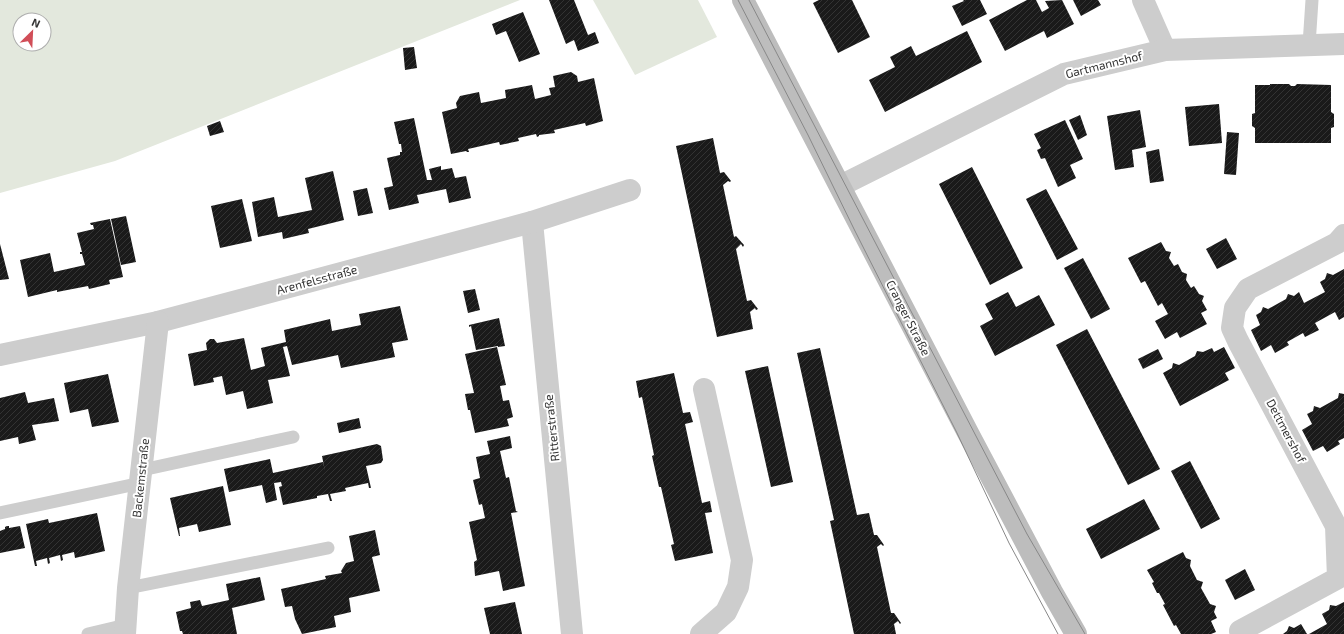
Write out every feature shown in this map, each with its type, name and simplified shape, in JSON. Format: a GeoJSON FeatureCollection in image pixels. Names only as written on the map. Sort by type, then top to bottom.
{"type":"FeatureCollection","features":[{"type":"Feature","properties":{"kind":"main road","name":"Cranger Straße"},"geometry":{"type":"LineString","coordinates":[[743,0],[971,440],[1076,634]]}},
{"type":"Feature","properties":{"kind":"street"},"geometry":{"type":"LineString","coordinates":[[1143,0],[1165,50]]}},
{"type":"Feature","properties":{"kind":"street","name":"Gartmannshof"},"geometry":{"type":"LineString","coordinates":[[840,186],[1064,74],[1165,50],[1344,44]]}},
{"type":"Feature","properties":{"kind":"street","name":"Arenfelsstraße"},"geometry":{"type":"LineString","coordinates":[[0,355],[158,322],[532,222],[630,190]]}},
{"type":"Feature","properties":{"kind":"street","name":"Ritterstraße"},"geometry":{"type":"LineString","coordinates":[[532,222],[572,634]]}},
{"type":"Feature","properties":{"kind":"street","name":"Dettmershof"},"geometry":{"type":"LineString","coordinates":[[1240,631],[1338,578],[1336,526],[1238,341],[1232,328],[1235,308],[1248,289],[1337,243],[1344,235]]}},
{"type":"Feature","properties":{"kind":"street","name":"Backemstraße"},"geometry":{"type":"LineString","coordinates":[[125,630],[128,588],[158,322]]}},
{"type":"Feature","properties":{"kind":"street"},"geometry":{"type":"LineString","coordinates":[[701,634],[726,612],[738,587],[742,560],[704,389]]}},
{"type":"Feature","properties":{"kind":"lane"},"geometry":{"type":"LineString","coordinates":[[1309,45],[1312,0]]}},
{"type":"Feature","properties":{"kind":"lane"},"geometry":{"type":"LineString","coordinates":[[0,513],[293,437]]}},
{"type":"Feature","properties":{"kind":"lane"},"geometry":{"type":"LineString","coordinates":[[128,588],[328,548]]}},
{"type":"Feature","properties":{"kind":"lane"},"geometry":{"type":"LineString","coordinates":[[88,634],[125,630]]}},
{"type":"Feature","properties":{"kind":"shaded area"},"geometry":{"type":"Polygon","coordinates":[[[0,0],[520,0],[115,161],[0,193],[0,0]]]}},
{"type":"Feature","properties":{"kind":"shaded area"},"geometry":{"type":"Polygon","coordinates":[[[593,0],[698,0],[717,37],[635,75],[593,0]]]}},
{"type":"Feature","properties":{"kind":"building"},"geometry":{"type":"Polygon","coordinates":[[[549,0],[574,0],[588,35],[595,32],[599,43],[578,51],[574,40],[566,44],[549,0]]]}},
{"type":"Feature","properties":{"kind":"building"},"geometry":{"type":"Polygon","coordinates":[[[819,0],[852,0],[870,37],[838,53],[813,3],[819,0]]]}},
{"type":"Feature","properties":{"kind":"building"},"geometry":{"type":"Polygon","coordinates":[[[963,0],[980,0],[987,14],[962,26],[952,6],[964,1],[963,0]]]}},
{"type":"Feature","properties":{"kind":"building"},"geometry":{"type":"Polygon","coordinates":[[[1027,0],[1036,0],[1042,12],[1049,8],[1045,1],[1062,0],[1074,24],[1047,38],[1044,31],[1005,51],[989,20],[1027,0]]]}},
{"type":"Feature","properties":{"kind":"building"},"geometry":{"type":"Polygon","coordinates":[[[1073,0],[1098,0],[1101,5],[1081,16],[1073,0]]]}},
{"type":"Feature","properties":{"kind":"building"},"geometry":{"type":"Polygon","coordinates":[[[523,12],[540,54],[519,62],[506,31],[496,35],[492,24],[523,12]]]}},
{"type":"Feature","properties":{"kind":"building"},"geometry":{"type":"Polygon","coordinates":[[[967,31],[982,62],[885,112],[869,80],[895,67],[890,57],[911,46],[916,56],[967,31]]]}},
{"type":"Feature","properties":{"kind":"building"},"geometry":{"type":"Polygon","coordinates":[[[414,47],[417,68],[405,70],[403,48],[414,47]]]}},
{"type":"Feature","properties":{"kind":"building"},"geometry":{"type":"Polygon","coordinates":[[[571,72],[577,76],[578,82],[594,78],[603,121],[586,126],[585,123],[554,130],[555,133],[539,135],[537,137],[536,134],[518,138],[519,141],[500,145],[499,142],[468,149],[469,152],[466,151],[451,154],[442,112],[457,108],[456,103],[460,96],[479,92],[481,103],[506,98],[505,90],[532,85],[535,99],[551,95],[549,88],[555,87],[553,76],[571,72]]]}},
{"type":"Feature","properties":{"kind":"building"},"geometry":{"type":"Polygon","coordinates":[[[1289,84],[1291,86],[1295,86],[1297,84],[1331,85],[1331,112],[1334,114],[1334,127],[1331,128],[1331,143],[1255,143],[1255,128],[1252,126],[1252,114],[1255,113],[1255,85],[1289,84]]]}},
{"type":"Feature","properties":{"kind":"building"},"geometry":{"type":"Polygon","coordinates":[[[1219,104],[1222,143],[1189,146],[1185,107],[1219,104]]]}},
{"type":"Feature","properties":{"kind":"building"},"geometry":{"type":"Polygon","coordinates":[[[1140,110],[1146,147],[1132,150],[1134,167],[1115,170],[1107,116],[1140,110]]]}},
{"type":"Feature","properties":{"kind":"building"},"geometry":{"type":"Polygon","coordinates":[[[1080,115],[1087,135],[1078,140],[1069,120],[1080,115]]]}},
{"type":"Feature","properties":{"kind":"building"},"geometry":{"type":"Polygon","coordinates":[[[414,118],[427,180],[432,180],[429,169],[441,166],[441,170],[452,168],[455,178],[466,176],[471,198],[449,203],[446,189],[417,195],[419,203],[389,210],[384,188],[393,186],[387,158],[400,155],[400,152],[402,152],[394,122],[414,118]]]}},
{"type":"Feature","properties":{"kind":"building"},"geometry":{"type":"Polygon","coordinates":[[[1065,120],[1083,159],[1070,165],[1076,178],[1058,187],[1045,158],[1041,159],[1037,150],[1041,148],[1034,134],[1065,120]]]}},
{"type":"Feature","properties":{"kind":"building"},"geometry":{"type":"Polygon","coordinates":[[[220,121],[224,132],[210,136],[207,126],[220,121]]]}},
{"type":"Feature","properties":{"kind":"building"},"geometry":{"type":"Polygon","coordinates":[[[1227,132],[1239,133],[1236,175],[1224,174],[1227,132]]]}},
{"type":"Feature","properties":{"kind":"building"},"geometry":{"type":"Polygon","coordinates":[[[713,138],[720,173],[724,172],[731,181],[728,181],[723,185],[734,237],[736,236],[744,245],[743,247],[741,244],[736,249],[747,301],[751,300],[758,309],[756,310],[755,308],[750,312],[753,329],[717,337],[676,146],[713,138]]]}},
{"type":"Feature","properties":{"kind":"building"},"geometry":{"type":"Polygon","coordinates":[[[1159,149],[1164,181],[1150,183],[1146,152],[1159,149]]]}},
{"type":"Feature","properties":{"kind":"building"},"geometry":{"type":"Polygon","coordinates":[[[972,167],[1023,268],[990,285],[939,184],[972,167]]]}},
{"type":"Feature","properties":{"kind":"building"},"geometry":{"type":"Polygon","coordinates":[[[333,171],[344,220],[308,229],[309,233],[283,239],[282,232],[258,237],[252,202],[274,197],[278,217],[312,210],[305,178],[333,171]]]}},
{"type":"Feature","properties":{"kind":"building"},"geometry":{"type":"Polygon","coordinates":[[[367,188],[373,213],[358,216],[353,191],[367,188]]]}},
{"type":"Feature","properties":{"kind":"building"},"geometry":{"type":"Polygon","coordinates":[[[1046,189],[1078,249],[1057,260],[1026,199],[1046,189]]]}},
{"type":"Feature","properties":{"kind":"building"},"geometry":{"type":"Polygon","coordinates":[[[242,199],[252,241],[220,248],[211,206],[242,199]]]}},
{"type":"Feature","properties":{"kind":"building"},"geometry":{"type":"Polygon","coordinates":[[[126,216],[136,262],[121,265],[111,219],[126,216]]]}},
{"type":"Feature","properties":{"kind":"building"},"geometry":{"type":"Polygon","coordinates":[[[110,219],[123,277],[109,280],[110,284],[89,289],[88,286],[57,292],[57,290],[28,297],[20,260],[50,253],[54,272],[85,265],[82,254],[80,254],[80,252],[82,252],[77,233],[94,229],[93,225],[90,223],[110,219]]]}},
{"type":"Feature","properties":{"kind":"building"},"geometry":{"type":"Polygon","coordinates":[[[1226,238],[1237,259],[1217,269],[1206,249],[1226,238]]]}},
{"type":"Feature","properties":{"kind":"building"},"geometry":{"type":"Polygon","coordinates":[[[1161,242],[1166,251],[1171,252],[1169,258],[1174,266],[1178,264],[1182,272],[1187,274],[1186,280],[1191,288],[1194,286],[1199,294],[1204,296],[1202,301],[1207,310],[1201,313],[1207,324],[1180,338],[1177,332],[1165,339],[1155,321],[1168,314],[1162,303],[1158,306],[1145,281],[1141,283],[1128,258],[1161,242]]]}},
{"type":"Feature","properties":{"kind":"building"},"geometry":{"type":"Polygon","coordinates":[[[0,244],[9,279],[0,280],[0,244]]]}},
{"type":"Feature","properties":{"kind":"building"},"geometry":{"type":"Polygon","coordinates":[[[1083,258],[1110,309],[1091,319],[1064,268],[1083,258]]]}},
{"type":"Feature","properties":{"kind":"building"},"geometry":{"type":"Polygon","coordinates":[[[1344,269],[1344,317],[1339,320],[1335,312],[1315,323],[1319,330],[1305,337],[1303,333],[1287,342],[1289,345],[1275,353],[1271,345],[1261,351],[1251,330],[1260,325],[1256,315],[1261,312],[1263,307],[1268,309],[1286,299],[1288,294],[1294,296],[1299,292],[1304,303],[1325,292],[1320,282],[1325,279],[1327,273],[1333,275],[1344,269]]]}},
{"type":"Feature","properties":{"kind":"building"},"geometry":{"type":"Polygon","coordinates":[[[475,289],[480,310],[468,313],[463,291],[475,289]]]}},
{"type":"Feature","properties":{"kind":"building"},"geometry":{"type":"Polygon","coordinates":[[[1008,292],[1016,307],[1039,295],[1055,325],[995,356],[980,326],[993,319],[985,304],[1008,292]]]}},
{"type":"Feature","properties":{"kind":"building"},"geometry":{"type":"Polygon","coordinates":[[[400,306],[408,340],[392,343],[395,357],[341,368],[338,355],[292,365],[287,346],[283,347],[290,376],[268,380],[273,403],[247,409],[243,391],[226,395],[222,376],[213,378],[214,382],[194,386],[188,354],[207,350],[206,343],[210,339],[214,339],[217,343],[244,338],[251,370],[265,366],[261,348],[286,342],[284,330],[330,319],[332,331],[361,325],[359,314],[400,306]]]}},
{"type":"Feature","properties":{"kind":"building"},"geometry":{"type":"Polygon","coordinates":[[[499,318],[505,346],[476,350],[471,326],[469,327],[469,325],[499,318]]]}},
{"type":"Feature","properties":{"kind":"building"},"geometry":{"type":"Polygon","coordinates":[[[1087,329],[1160,469],[1128,485],[1056,345],[1087,329]]]}},
{"type":"Feature","properties":{"kind":"building"},"geometry":{"type":"Polygon","coordinates":[[[497,347],[506,385],[500,386],[503,401],[509,400],[513,417],[507,419],[509,426],[475,433],[465,394],[474,393],[465,354],[497,347]]]}},
{"type":"Feature","properties":{"kind":"building"},"geometry":{"type":"Polygon","coordinates":[[[1224,347],[1235,368],[1225,373],[1229,380],[1180,406],[1163,373],[1172,368],[1173,363],[1179,365],[1195,356],[1197,351],[1203,352],[1212,348],[1214,352],[1224,347]]]}},
{"type":"Feature","properties":{"kind":"building"},"geometry":{"type":"Polygon","coordinates":[[[820,348],[857,515],[869,513],[874,535],[877,535],[884,545],[883,546],[881,544],[877,547],[891,613],[894,613],[901,623],[900,624],[898,621],[894,624],[896,634],[854,634],[830,521],[834,520],[797,353],[820,348]]]}},
{"type":"Feature","properties":{"kind":"building"},"geometry":{"type":"Polygon","coordinates":[[[1158,349],[1163,359],[1143,369],[1138,359],[1158,349]]]}},
{"type":"Feature","properties":{"kind":"building"},"geometry":{"type":"Polygon","coordinates":[[[768,366],[793,482],[771,487],[745,371],[768,366]]]}},
{"type":"Feature","properties":{"kind":"building"},"geometry":{"type":"Polygon","coordinates":[[[674,373],[683,413],[690,412],[693,422],[685,424],[702,503],[710,501],[712,512],[705,513],[713,553],[675,561],[671,545],[674,544],[661,487],[659,487],[652,456],[654,455],[642,397],[639,398],[636,381],[674,373]]]}},
{"type":"Feature","properties":{"kind":"building"},"geometry":{"type":"Polygon","coordinates":[[[108,374],[119,422],[92,427],[88,409],[70,413],[64,383],[108,374]]]}},
{"type":"Feature","properties":{"kind":"building"},"geometry":{"type":"Polygon","coordinates":[[[25,392],[28,403],[54,398],[59,421],[32,425],[36,440],[19,444],[18,437],[0,441],[0,398],[25,392]]]}},
{"type":"Feature","properties":{"kind":"building"},"geometry":{"type":"Polygon","coordinates":[[[1339,393],[1344,394],[1344,438],[1338,441],[1340,444],[1327,452],[1323,446],[1313,451],[1302,430],[1312,424],[1307,414],[1313,411],[1314,406],[1320,408],[1338,398],[1339,393]]]}},
{"type":"Feature","properties":{"kind":"building"},"geometry":{"type":"Polygon","coordinates":[[[359,418],[361,428],[339,433],[337,423],[359,418]]]}},
{"type":"Feature","properties":{"kind":"building"},"geometry":{"type":"Polygon","coordinates":[[[510,436],[512,448],[500,451],[506,478],[509,477],[516,511],[518,512],[511,513],[525,586],[503,591],[499,571],[475,576],[474,562],[477,560],[469,522],[485,518],[482,504],[479,505],[473,480],[480,478],[476,457],[490,454],[487,441],[510,436]]]}},
{"type":"Feature","properties":{"kind":"building"},"geometry":{"type":"Polygon","coordinates":[[[377,444],[381,446],[383,460],[381,463],[366,466],[371,488],[369,488],[368,483],[345,488],[346,491],[330,494],[332,501],[330,501],[328,494],[317,496],[317,498],[283,505],[279,487],[282,486],[281,482],[274,483],[277,500],[266,503],[262,485],[229,492],[224,469],[270,459],[273,473],[323,462],[325,471],[322,456],[377,444]]]}},
{"type":"Feature","properties":{"kind":"building"},"geometry":{"type":"Polygon","coordinates":[[[1190,461],[1220,519],[1201,529],[1171,471],[1190,461]]]}},
{"type":"Feature","properties":{"kind":"building"},"geometry":{"type":"Polygon","coordinates":[[[223,486],[231,525],[199,532],[197,524],[179,528],[179,536],[170,498],[223,486]]]}},
{"type":"Feature","properties":{"kind":"building"},"geometry":{"type":"Polygon","coordinates":[[[1144,499],[1160,529],[1101,559],[1086,529],[1144,499]]]}},
{"type":"Feature","properties":{"kind":"building"},"geometry":{"type":"Polygon","coordinates":[[[97,513],[105,551],[75,558],[74,552],[62,555],[63,560],[61,561],[60,555],[49,558],[50,563],[48,564],[47,558],[36,561],[37,566],[35,566],[26,524],[48,519],[49,523],[97,513]]]}},
{"type":"Feature","properties":{"kind":"building"},"geometry":{"type":"Polygon","coordinates":[[[9,526],[9,528],[20,526],[25,548],[0,553],[0,531],[5,529],[9,526]]]}},
{"type":"Feature","properties":{"kind":"building"},"geometry":{"type":"Polygon","coordinates":[[[375,530],[380,555],[372,557],[380,591],[349,598],[351,612],[334,616],[336,627],[302,634],[295,619],[292,606],[285,607],[281,589],[326,579],[325,576],[342,573],[341,571],[346,563],[354,561],[349,536],[375,530]]]}},
{"type":"Feature","properties":{"kind":"building"},"geometry":{"type":"Polygon","coordinates":[[[1183,552],[1186,558],[1191,560],[1190,566],[1197,580],[1203,582],[1201,588],[1210,604],[1216,606],[1214,612],[1217,618],[1211,621],[1216,632],[1211,634],[1181,634],[1176,625],[1174,626],[1163,605],[1165,604],[1159,593],[1157,593],[1152,583],[1154,582],[1147,570],[1183,552]]]}},
{"type":"Feature","properties":{"kind":"building"},"geometry":{"type":"Polygon","coordinates":[[[1245,569],[1255,590],[1235,600],[1225,580],[1245,569]]]}},
{"type":"Feature","properties":{"kind":"building"},"geometry":{"type":"Polygon","coordinates":[[[260,577],[265,600],[232,608],[237,634],[183,634],[182,631],[180,631],[176,612],[191,608],[190,602],[200,600],[202,606],[229,600],[226,584],[260,577]]]}},
{"type":"Feature","properties":{"kind":"building"},"geometry":{"type":"Polygon","coordinates":[[[515,602],[522,634],[490,634],[484,608],[515,602]]]}},
{"type":"Feature","properties":{"kind":"building"},"geometry":{"type":"Polygon","coordinates":[[[1344,602],[1344,634],[1309,634],[1327,624],[1322,614],[1329,610],[1330,605],[1336,606],[1344,602]]]}},
{"type":"Feature","properties":{"kind":"building"},"geometry":{"type":"Polygon","coordinates":[[[1301,624],[1307,634],[1283,634],[1287,631],[1289,626],[1294,628],[1301,624]]]}},
{"type":"Feature","properties":{"kind":"tram line"},"geometry":{"type":"LineString","coordinates":[[738,0],[808,135],[957,433],[1009,543],[1058,634]]}},
{"type":"Feature","properties":{"kind":"tram line"},"geometry":{"type":"LineString","coordinates":[[749,0],[1027,534],[1085,634]]}}]}
